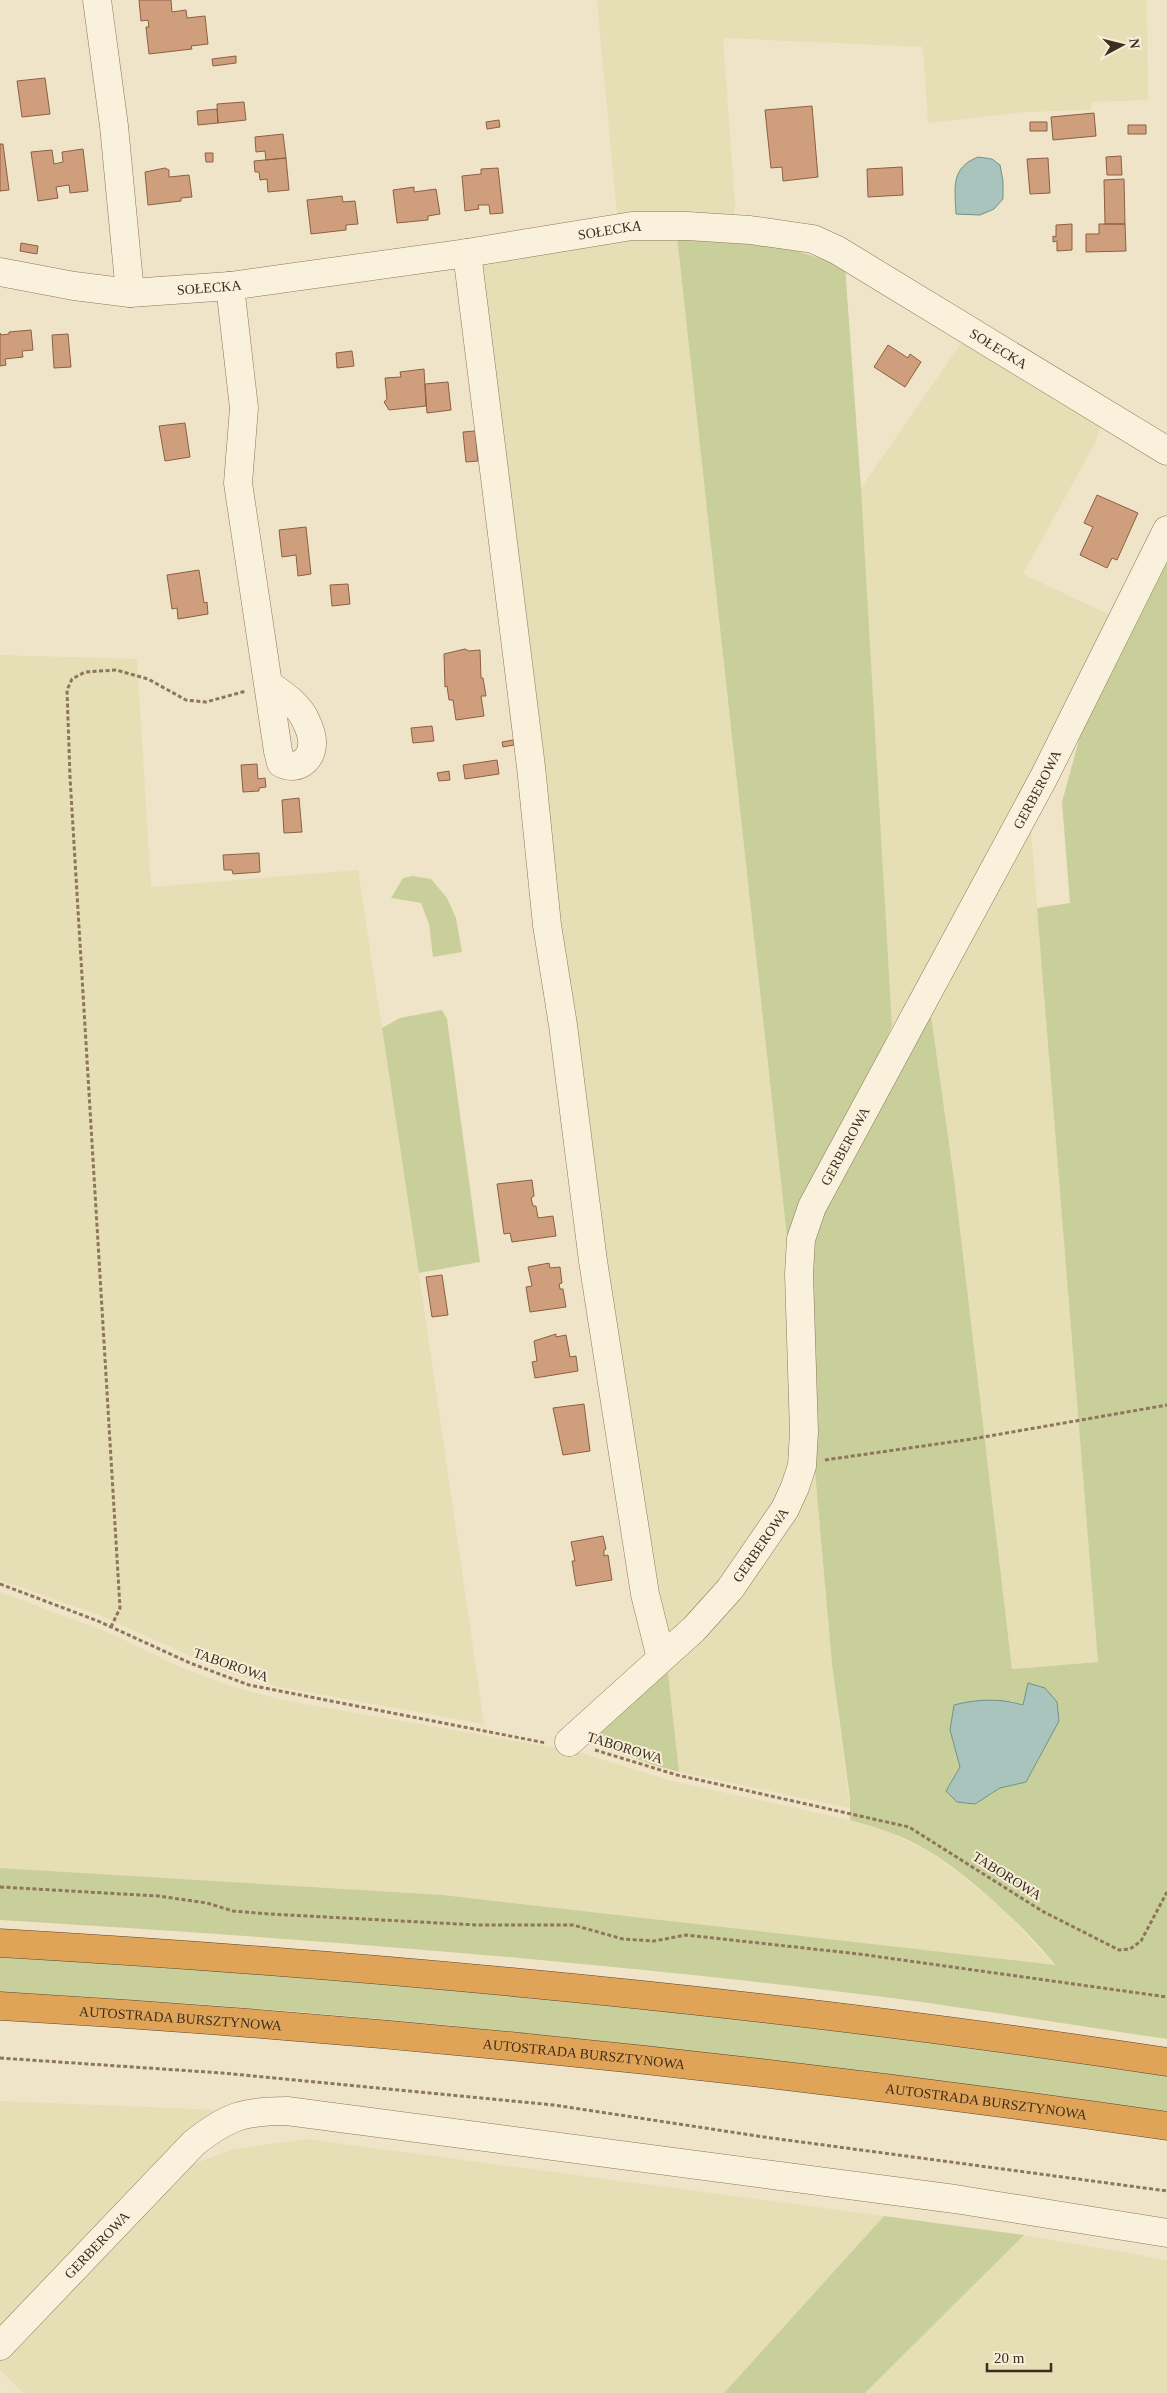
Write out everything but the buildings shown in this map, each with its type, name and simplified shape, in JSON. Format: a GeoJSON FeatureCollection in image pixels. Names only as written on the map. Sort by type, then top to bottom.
{"type":"FeatureCollection","features":[{"type":"Feature","properties":{"kind":"highway"},"geometry":{"type":"LineString","coordinates":[[0,1942],[400,1970],[628,1993],[793,2011],[1167,2062]]}},
{"type":"Feature","properties":{"kind":"highway","name":"AUTOSTRADA BURSZTYNOWA"},"geometry":{"type":"LineString","coordinates":[[0,2006],[152,2015],[532,2047],[987,2100],[1167,2126]]}},
{"type":"Feature","properties":{"kind":"street"},"geometry":{"type":"LineString","coordinates":[[97,0],[114,126],[130,293]]}},
{"type":"Feature","properties":{"kind":"street","name":"SOŁECKA"},"geometry":{"type":"LineString","coordinates":[[0,272],[74,286],[130,293],[230,286],[467,253],[632,226],[687,226],[750,230],[813,239],[837,250],[1167,451]]}},
{"type":"Feature","properties":{"kind":"street"},"geometry":{"type":"LineString","coordinates":[[467,253],[531,767],[547,925],[596,1280],[645,1594],[661,1658]]}},
{"type":"Feature","properties":{"kind":"street"},"geometry":{"type":"LineString","coordinates":[[230,286],[244,408],[238,483],[268,684]]}},
{"type":"Feature","properties":{"kind":"street","name":"GERBEROWA"},"geometry":{"type":"LineString","coordinates":[[569,1742],[694,1629],[730,1589],[785,1509],[795,1488],[802,1461],[804,1432],[799,1274],[801,1239],[812,1207],[1044,776],[1167,530]]}},
{"type":"Feature","properties":{"kind":"street","name":"GERBEROWA"},"geometry":{"type":"LineString","coordinates":[[0,2346],[194,2144],[228,2118],[259,2111],[288,2111],[956,2199],[1167,2232]]}},
{"type":"Feature","properties":{"kind":"path"},"geometry":{"type":"LineString","coordinates":[[111,1627],[120,1608],[67,690],[72,679],[85,672],[116,670],[148,679],[186,700],[206,702],[268,684]]}},
{"type":"Feature","properties":{"kind":"path"},"geometry":{"type":"LineString","coordinates":[[802,1461],[876,1453],[972,1439],[1167,1405]]}},
{"type":"Feature","properties":{"kind":"path","name":"TABOROWA"},"geometry":{"type":"LineString","coordinates":[[0,1584],[111,1627],[198,1667],[249,1685],[403,1717],[558,1745],[569,1742],[677,1775],[909,1827],[1042,1912],[1119,1950],[1130,1949],[1141,1941],[1167,1892]]}},
{"type":"Feature","properties":{"kind":"path"},"geometry":{"type":"LineString","coordinates":[[0,1887],[158,1896],[207,1903],[232,1911],[269,1914],[477,1925],[572,1925],[623,1939],[647,1941],[686,1935],[859,1954],[1167,1996]]}},
{"type":"Feature","properties":{"kind":"path"},"geometry":{"type":"LineString","coordinates":[[0,2058],[222,2073],[554,2105],[764,2137],[1167,2191]]}},
{"type":"Feature","properties":{"kind":"shaded area"},"geometry":{"type":"Polygon","coordinates":[[[597,0],[1147,0],[1148,100],[1092,102],[1091,110],[1025,112],[928,123],[923,47],[723,38],[735,204],[734,215],[617,216],[597,0]]]}},
{"type":"Feature","properties":{"kind":"shaded area"},"geometry":{"type":"Polygon","coordinates":[[[631,236],[677,237],[787,1237],[795,1453],[757,1540],[669,1640],[665,1634],[621,1413],[477,266],[483,258],[631,236]]]}},
{"type":"Feature","properties":{"kind":"shaded area"},"geometry":{"type":"Polygon","coordinates":[[[962,342],[1100,427],[1096,441],[1023,574],[1116,618],[977,883],[892,1026],[861,488],[962,342]]]}},
{"type":"Feature","properties":{"kind":"shaded area"},"geometry":{"type":"Polygon","coordinates":[[[0,655],[137,659],[151,887],[358,870],[419,1273],[484,1724],[279,1687],[226,1672],[104,1617],[0,1580],[0,655]]]}},
{"type":"Feature","properties":{"kind":"shaded area"},"geometry":{"type":"Polygon","coordinates":[[[1030,818],[1098,1662],[1012,1669],[954,1179],[930,1008],[1030,818]]]}},
{"type":"Feature","properties":{"kind":"shaded area"},"geometry":{"type":"Polygon","coordinates":[[[813,1449],[832,1664],[850,1808],[679,1772],[667,1664],[813,1449]]]}},
{"type":"Feature","properties":{"kind":"shaded area"},"geometry":{"type":"Polygon","coordinates":[[[0,1592],[112,1634],[180,1667],[231,1686],[282,1700],[574,1751],[676,1782],[850,1820],[883,1830],[925,1849],[956,1871],[1005,1911],[1055,1966],[443,1895],[0,1868],[0,1592]]]}},
{"type":"Feature","properties":{"kind":"shaded area"},"geometry":{"type":"Polygon","coordinates":[[[0,2101],[219,2110],[0,2336],[0,2101]]]}},
{"type":"Feature","properties":{"kind":"shaded area"},"geometry":{"type":"Polygon","coordinates":[[[306,2139],[884,2216],[724,2393],[23,2393],[0,2370],[0,2356],[177,2170],[234,2149],[306,2139]]]}},
{"type":"Feature","properties":{"kind":"shaded area"},"geometry":{"type":"Polygon","coordinates":[[[1024,2235],[1167,2260],[1167,2393],[865,2393],[1024,2235]]]}},
{"type":"Feature","properties":{"kind":"green space"},"geometry":{"type":"Polygon","coordinates":[[[677,237],[787,248],[845,266],[861,488],[892,1026],[860,1097],[787,1237],[677,237]]]}},
{"type":"Feature","properties":{"kind":"green space"},"geometry":{"type":"Polygon","coordinates":[[[1167,558],[1167,2039],[899,1999],[675,1973],[337,1943],[0,1920],[0,1868],[443,1895],[1055,1965],[1012,1918],[959,1872],[925,1849],[907,1840],[850,1820],[850,1799],[832,1664],[813,1449],[808,1243],[930,1008],[954,1179],[1012,1669],[1098,1662],[1037,908],[1070,903],[1062,802],[1082,729],[1167,558]],[[1029,1683],[1024,1705],[1011,1701],[950,1730],[960,1767],[946,1791],[989,1796],[1000,1788],[1026,1782],[1059,1721],[1029,1683]]]}},
{"type":"Feature","properties":{"kind":"green space"},"geometry":{"type":"Polygon","coordinates":[[[413,876],[431,879],[447,898],[456,918],[462,952],[433,957],[429,924],[421,903],[391,898],[403,878],[413,876]]]}},
{"type":"Feature","properties":{"kind":"green space"},"geometry":{"type":"Polygon","coordinates":[[[442,1010],[447,1019],[480,1262],[419,1273],[382,1028],[400,1018],[442,1010]]]}},
{"type":"Feature","properties":{"kind":"green space"},"geometry":{"type":"Polygon","coordinates":[[[667,1664],[679,1772],[585,1741],[667,1664]]]}},
{"type":"Feature","properties":{"kind":"green space"},"geometry":{"type":"Polygon","coordinates":[[[0,1956],[316,1978],[506,1994],[754,2021],[1002,2052],[1167,2075],[1167,2112],[876,2073],[585,2039],[293,2012],[0,1992],[0,1956]]]}},
{"type":"Feature","properties":{"kind":"green space"},"geometry":{"type":"Polygon","coordinates":[[[884,2216],[1024,2235],[865,2393],[724,2393],[884,2216]]]}},
{"type":"Feature","properties":{"kind":"water"},"geometry":{"type":"Polygon","coordinates":[[[978,157],[992,159],[1000,165],[1003,181],[1003,199],[994,209],[980,215],[956,214],[955,187],[958,173],[969,162],[978,157]]]}},
{"type":"Feature","properties":{"kind":"water"},"geometry":{"type":"Polygon","coordinates":[[[1028,1683],[1045,1688],[1057,1702],[1059,1721],[1026,1782],[1000,1788],[975,1804],[957,1802],[946,1791],[960,1767],[950,1730],[954,1705],[988,1700],[1006,1701],[1023,1705],[1028,1683]]]}}]}
